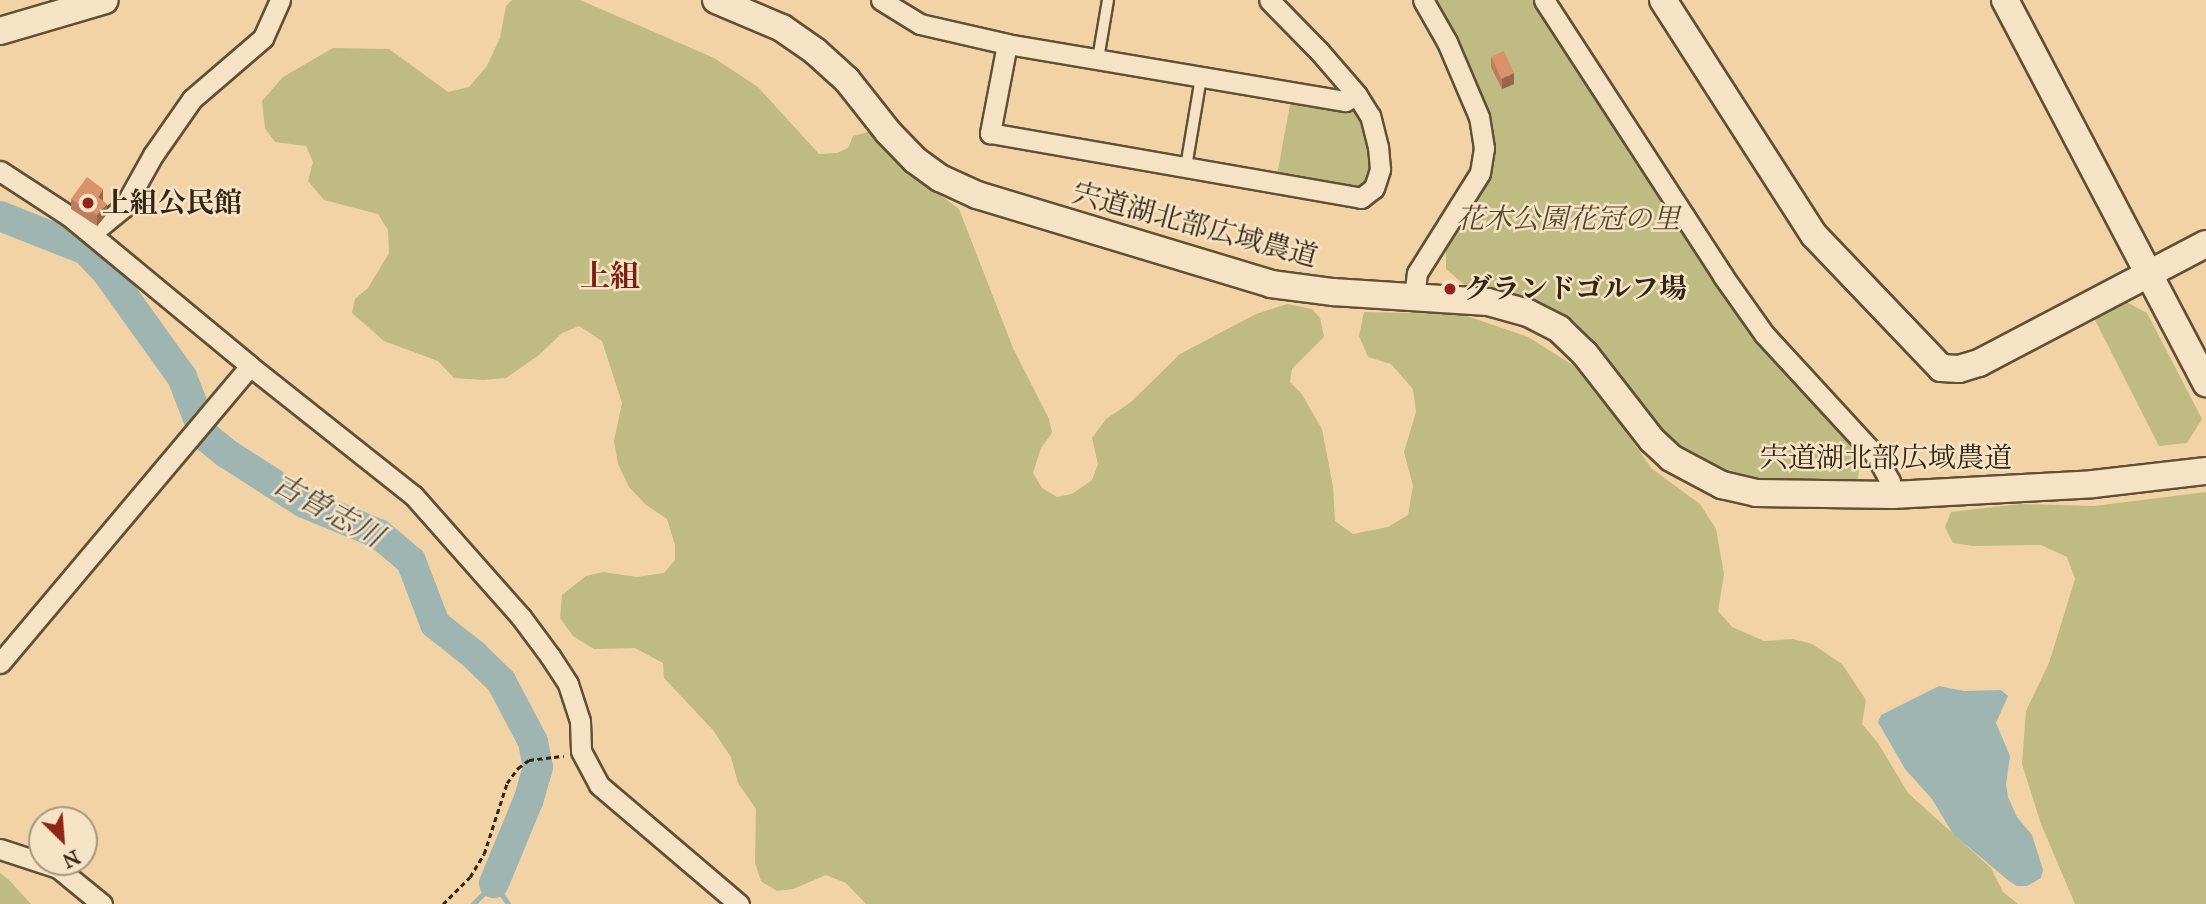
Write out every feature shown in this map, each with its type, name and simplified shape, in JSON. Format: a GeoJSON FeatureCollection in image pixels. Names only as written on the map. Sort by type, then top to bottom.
{"type":"FeatureCollection","features":[{"type":"Feature","properties":{"kind":"street"},"geometry":{"type":"LineString","coordinates":[[0,31],[105,0]]}},
{"type":"Feature","properties":{"kind":"street"},"geometry":{"type":"LineString","coordinates":[[91,234],[124,207],[153,155],[192,99],[263,38],[279,0]]}},
{"type":"Feature","properties":{"kind":"street","name":"宍道湖北部広域農道"},"geometry":{"type":"LineString","coordinates":[[716,0],[755,7],[815,51],[847,80],[888,132],[915,160],[940,178],[977,195],[1271,284],[1333,292],[1488,302],[1528,313],[1559,329],[1585,354],[1652,440],[1692,472],[1722,485],[1756,493],[1893,495],[2093,484],[2206,471]]}},
{"type":"Feature","properties":{"kind":"street"},"geometry":{"type":"LineString","coordinates":[[881,0],[920,24],[1007,44],[1345,101],[1357,95]]}},
{"type":"Feature","properties":{"kind":"street"},"geometry":{"type":"LineString","coordinates":[[1007,44],[990,133],[1361,198],[1374,188],[1380,169],[1378,147],[1370,117],[1357,95],[1269,0]]}},
{"type":"Feature","properties":{"kind":"street"},"geometry":{"type":"LineString","coordinates":[[1414,297],[1417,273],[1480,173],[1485,148],[1479,117],[1447,42],[1423,0]]}},
{"type":"Feature","properties":{"kind":"street"},"geometry":{"type":"LineString","coordinates":[[1544,0],[1723,276],[1764,334],[1877,457],[1890,481],[1893,495]]}},
{"type":"Feature","properties":{"kind":"street"},"geometry":{"type":"LineString","coordinates":[[1663,0],[1814,235],[1941,368],[1959,369],[1979,363],[2206,244]]}},
{"type":"Feature","properties":{"kind":"street"},"geometry":{"type":"LineString","coordinates":[[2005,0],[2206,383]]}},
{"type":"Feature","properties":{"kind":"street"},"geometry":{"type":"LineString","coordinates":[[0,171],[91,234],[250,366],[414,495],[521,617],[568,684],[579,721],[581,751],[599,785],[739,904]]}},
{"type":"Feature","properties":{"kind":"street"},"geometry":{"type":"LineString","coordinates":[[0,663],[250,366]]}},
{"type":"Feature","properties":{"kind":"street"},"geometry":{"type":"LineString","coordinates":[[0,849],[58,868],[102,904]]}},
{"type":"Feature","properties":{"kind":"lane"},"geometry":{"type":"LineString","coordinates":[[1098,59],[1108,0]]}},
{"type":"Feature","properties":{"kind":"lane"},"geometry":{"type":"LineString","coordinates":[[1186,167],[1201,77]]}},
{"type":"Feature","properties":{"kind":"path"},"geometry":{"type":"LineString","coordinates":[[443,904],[470,877],[484,854],[507,783],[518,768],[529,760],[549,757]]}},
{"type":"Feature","properties":{"kind":"green space"},"geometry":{"type":"Polygon","coordinates":[[[512,0],[580,0],[714,58],[758,87],[819,154],[837,153],[848,148],[853,136],[868,132],[885,143],[911,173],[959,209],[1013,348],[1049,419],[1052,433],[1041,448],[1033,473],[1042,488],[1057,497],[1072,494],[1092,480],[1098,464],[1092,438],[1106,419],[1131,402],[1180,354],[1256,314],[1287,304],[1312,309],[1320,318],[1324,337],[1292,369],[1290,382],[1301,393],[1322,429],[1333,487],[1335,521],[1353,534],[1388,527],[1408,515],[1413,486],[1404,452],[1416,412],[1413,389],[1391,364],[1368,357],[1359,336],[1364,312],[1461,314],[1528,337],[1587,374],[1651,468],[1700,504],[1716,529],[1724,574],[1718,611],[1732,627],[1764,641],[1793,639],[1812,644],[1842,664],[1866,700],[1862,724],[1878,743],[1908,793],[1991,868],[2003,892],[2018,904],[866,904],[846,883],[826,875],[793,889],[777,891],[761,881],[755,863],[756,809],[738,783],[731,757],[713,730],[664,678],[663,663],[635,648],[594,649],[573,636],[560,618],[562,595],[586,576],[603,572],[637,577],[664,573],[675,560],[675,545],[667,519],[646,505],[629,487],[618,464],[614,441],[622,403],[602,341],[579,326],[562,333],[539,355],[506,378],[483,380],[454,378],[438,361],[384,341],[352,313],[355,299],[368,288],[389,253],[388,230],[378,214],[324,200],[308,181],[313,162],[306,146],[275,142],[265,128],[262,101],[283,77],[333,48],[389,49],[448,92],[469,87],[487,66],[500,38],[506,6],[512,0]]]}},
{"type":"Feature","properties":{"kind":"green space","name":"花木公園花冠の里"},"geometry":{"type":"Polygon","coordinates":[[[1436,0],[1533,0],[1861,451],[1858,478],[1846,485],[1795,485],[1730,478],[1672,445],[1585,337],[1553,312],[1523,297],[1467,287],[1446,269],[1446,247],[1482,189],[1491,166],[1493,146],[1489,120],[1481,96],[1436,0]]]}},
{"type":"Feature","properties":{"kind":"green space"},"geometry":{"type":"Polygon","coordinates":[[[1291,99],[1359,110],[1372,164],[1364,188],[1360,191],[1277,175],[1291,99]]]}},
{"type":"Feature","properties":{"kind":"green space"},"geometry":{"type":"Polygon","coordinates":[[[2121,299],[2147,313],[2202,419],[2187,443],[2159,446],[2092,314],[2121,299]]]}},
{"type":"Feature","properties":{"kind":"green space"},"geometry":{"type":"Polygon","coordinates":[[[2206,492],[2206,904],[2075,904],[2041,824],[2022,764],[2026,711],[2049,663],[2075,579],[2067,557],[2041,545],[1973,546],[1953,543],[1945,527],[1951,512],[2020,504],[2094,506],[2206,492]]]}},
{"type":"Feature","properties":{"kind":"green space"},"geometry":{"type":"Polygon","coordinates":[[[0,873],[8,879],[31,904],[0,904],[0,873]]]}},
{"type":"Feature","properties":{"kind":"water"},"geometry":{"type":"Polygon","coordinates":[[[1939,686],[1964,691],[2001,690],[2008,696],[1996,723],[2010,756],[2006,784],[2008,797],[2017,817],[2032,835],[2043,870],[2041,878],[2027,886],[2017,886],[2009,881],[1953,834],[1932,799],[1905,769],[1878,722],[1881,715],[1939,686]]]}},
{"type":"Feature","properties":{"kind":"building"},"geometry":{"type":"Polygon","coordinates":[[[1504,51],[1514,73],[1501,79],[1491,57],[1504,51]]]}},
{"type":"Feature","properties":{"kind":"building"},"geometry":{"type":"Polygon","coordinates":[[[87,177],[103,189],[98,197],[107,204],[97,215],[71,199],[87,177]]]}},
{"type":"Feature","properties":{"kind":"waterway","name":"古曽志川"},"geometry":{"type":"LineString","coordinates":[[0,216],[86,250],[108,274],[182,377],[205,436],[226,453],[304,503],[379,534],[411,561],[435,624],[473,654],[501,681],[533,742],[538,767],[528,801],[494,883]]}},
{"type":"Feature","properties":{"kind":"waterway","name":"古曽志川"},"geometry":{"type":"LineString","coordinates":[[473,904],[494,883],[508,904]]}},
{"type":"Feature","properties":{"kind":"place","name":"上組公民館"},"geometry":{"type":"Point","coordinates":[88,203]}},
{"type":"Feature","properties":{"kind":"place","name":"グランドゴルフ場"},"geometry":{"type":"Point","coordinates":[1450,289]}},
{"type":"Feature","properties":{"kind":"district","name":"上組"},"geometry":{"type":"Point","coordinates":[610,276]}}]}
